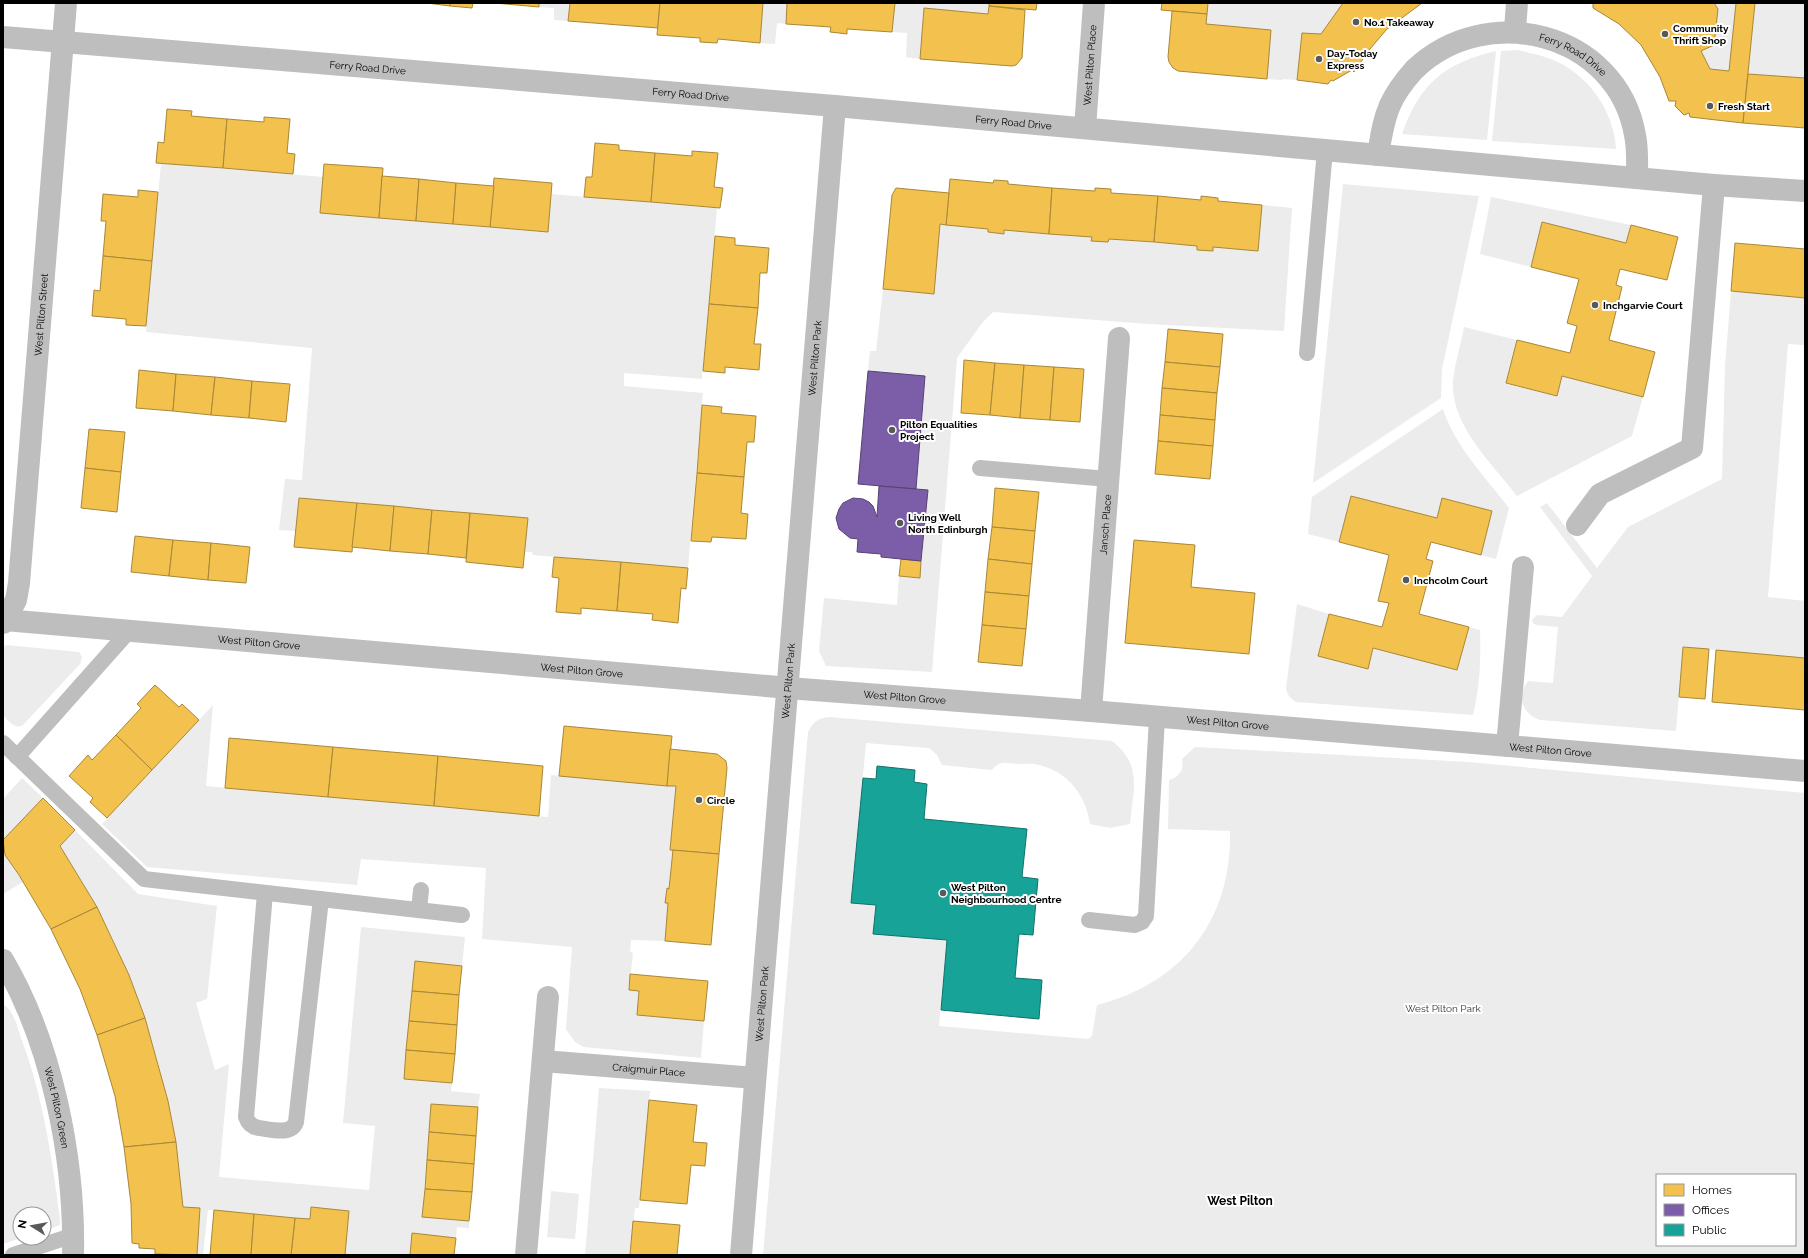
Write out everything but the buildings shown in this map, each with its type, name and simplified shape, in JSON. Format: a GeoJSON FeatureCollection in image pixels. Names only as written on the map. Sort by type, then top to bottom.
{"type":"FeatureCollection","features":[{"type":"Feature","properties":{"kind":"street","name":"West Pilton Street"},"geometry":{"type":"LineString","coordinates":[[4,622],[16,600],[19,583],[66,3]]}},
{"type":"Feature","properties":{"kind":"street","name":"West Pilton Place"},"geometry":{"type":"LineString","coordinates":[[1085,128],[1094,3]]}},
{"type":"Feature","properties":{"kind":"street"},"geometry":{"type":"LineString","coordinates":[[1515,29],[1517,3]]}},
{"type":"Feature","properties":{"kind":"street","name":"Ferry Road Drive"},"geometry":{"type":"LineString","coordinates":[[1378,154],[1382,128],[1390,104],[1404,81],[1422,62],[1443,46],[1467,36],[1493,30],[1515,29],[1560,40],[1599,65],[1611,79],[1627,109],[1635,135],[1637,178]]}},
{"type":"Feature","properties":{"kind":"street","name":"Ferry Road Drive"},"geometry":{"type":"LineString","coordinates":[[3,36],[835,106],[1714,185],[1805,191]]}},
{"type":"Feature","properties":{"kind":"street","name":"West Pilton Park"},"geometry":{"type":"LineString","coordinates":[[741,1255],[835,106]]}},
{"type":"Feature","properties":{"kind":"street"},"geometry":{"type":"LineString","coordinates":[[1577,525],[1600,494],[1692,448],[1714,185]]}},
{"type":"Feature","properties":{"kind":"street","name":"Jansch Place"},"geometry":{"type":"LineString","coordinates":[[1091,711],[1119,338]]}},
{"type":"Feature","properties":{"kind":"street"},"geometry":{"type":"LineString","coordinates":[[1507,746],[1523,567]]}},
{"type":"Feature","properties":{"kind":"street","name":"West Pilton Grove"},"geometry":{"type":"LineString","coordinates":[[4,622],[129,631],[787,688],[1091,711],[1157,718],[1805,772]]}},
{"type":"Feature","properties":{"kind":"street","name":"West Pilton Green"},"geometry":{"type":"LineString","coordinates":[[5,966],[34,1027],[46,1060],[57,1100],[64,1137],[74,1222],[74,1245]]}},
{"type":"Feature","properties":{"kind":"street"},"geometry":{"type":"LineString","coordinates":[[526,1255],[548,997]]}},
{"type":"Feature","properties":{"kind":"street","name":"Craigmuir Place"},"geometry":{"type":"LineString","coordinates":[[543,1061],[755,1078]]}},
{"type":"Feature","properties":{"kind":"lane"},"geometry":{"type":"LineString","coordinates":[[1307,353],[1325,150]]}},
{"type":"Feature","properties":{"kind":"lane"},"geometry":{"type":"LineString","coordinates":[[980,468],[1108,479]]}},
{"type":"Feature","properties":{"kind":"lane"},"geometry":{"type":"LineString","coordinates":[[17,757],[129,631]]}},
{"type":"Feature","properties":{"kind":"lane"},"geometry":{"type":"LineString","coordinates":[[1089,920],[1135,925],[1142,922],[1146,916],[1157,718]]}},
{"type":"Feature","properties":{"kind":"lane"},"geometry":{"type":"LineString","coordinates":[[3,743],[144,880],[462,915]]}},
{"type":"Feature","properties":{"kind":"lane"},"geometry":{"type":"LineString","coordinates":[[419,910],[421,890]]}},
{"type":"Feature","properties":{"kind":"lane"},"geometry":{"type":"LineString","coordinates":[[265,893],[246,1117],[249,1123],[259,1128],[286,1131],[293,1128],[296,1122],[321,899]]}},
{"type":"Feature","properties":{"kind":"lane"},"geometry":{"type":"LineString","coordinates":[[13,1255],[74,1245]]}},
{"type":"Feature","properties":{"kind":"green space"},"geometry":{"type":"Polygon","coordinates":[[[539,3],[570,3],[568,21],[554,20],[554,8],[539,7],[539,3]]]}},
{"type":"Feature","properties":{"kind":"green space"},"geometry":{"type":"Polygon","coordinates":[[[763,3],[787,3],[786,24],[777,23],[775,44],[760,43],[763,3]]]}},
{"type":"Feature","properties":{"kind":"green space"},"geometry":{"type":"Polygon","coordinates":[[[895,3],[989,3],[988,14],[924,8],[920,59],[906,57],[907,33],[892,32],[895,3]]]}},
{"type":"Feature","properties":{"kind":"green space"},"geometry":{"type":"Polygon","coordinates":[[[1208,3],[1343,3],[1321,34],[1302,33],[1297,80],[1283,80],[1267,79],[1271,30],[1206,24],[1208,3]]]}},
{"type":"Feature","properties":{"kind":"green space"},"geometry":{"type":"Polygon","coordinates":[[[1714,3],[1736,3],[1729,71],[1710,69],[1701,51],[1714,45],[1718,9],[1714,3]]]}},
{"type":"Feature","properties":{"kind":"green space"},"geometry":{"type":"Polygon","coordinates":[[[1755,3],[1805,3],[1805,78],[1748,74],[1755,3]]]}},
{"type":"Feature","properties":{"kind":"green space"},"geometry":{"type":"Polygon","coordinates":[[[1518,50],[1551,59],[1564,65],[1587,83],[1604,107],[1610,120],[1616,149],[1492,141],[1501,51],[1518,50]]]}},
{"type":"Feature","properties":{"kind":"green space"},"geometry":{"type":"Polygon","coordinates":[[[1496,51],[1487,140],[1402,134],[1417,102],[1436,78],[1448,69],[1462,62],[1496,51]]]}},
{"type":"Feature","properties":{"kind":"green space"},"geometry":{"type":"Polygon","coordinates":[[[161,163],[323,177],[320,213],[547,232],[551,194],[717,208],[702,379],[624,373],[624,386],[703,393],[688,568],[533,555],[532,552],[524,552],[527,518],[299,498],[296,531],[279,530],[285,479],[302,480],[312,348],[146,332],[161,163]]]}},
{"type":"Feature","properties":{"kind":"green space"},"geometry":{"type":"Polygon","coordinates":[[[1343,184],[1479,196],[1442,369],[1441,398],[1313,483],[1343,184]]]}},
{"type":"Feature","properties":{"kind":"green space"},"geometry":{"type":"Polygon","coordinates":[[[1491,197],[1631,225],[1626,243],[1542,222],[1531,267],[1480,254],[1491,197]]]}},
{"type":"Feature","properties":{"kind":"green space"},"geometry":{"type":"Polygon","coordinates":[[[1262,205],[1292,208],[1284,331],[1148,324],[993,312],[982,323],[957,358],[932,672],[826,666],[819,651],[824,598],[897,605],[899,576],[920,577],[928,490],[916,489],[925,376],[868,371],[870,351],[876,351],[883,289],[934,294],[940,224],[988,229],[988,232],[1004,234],[1004,230],[1092,237],[1092,241],[1108,242],[1109,239],[1197,246],[1197,250],[1213,251],[1213,247],[1258,251],[1262,205]]]}},
{"type":"Feature","properties":{"kind":"green space"},"geometry":{"type":"Polygon","coordinates":[[[1731,291],[1805,298],[1805,345],[1788,344],[1768,597],[1805,601],[1805,658],[1683,647],[1676,731],[1540,720],[1525,709],[1522,698],[1523,692],[1528,681],[1553,683],[1558,627],[1536,625],[1532,620],[1537,615],[1562,617],[1592,576],[1540,507],[1547,503],[1597,568],[1628,527],[1722,479],[1725,366],[1731,291]]]}},
{"type":"Feature","properties":{"kind":"green space"},"geometry":{"type":"Polygon","coordinates":[[[1464,327],[1517,340],[1507,384],[1557,396],[1562,376],[1643,397],[1632,436],[1517,496],[1474,443],[1458,413],[1454,397],[1453,381],[1464,327]]]}},
{"type":"Feature","properties":{"kind":"green space"},"geometry":{"type":"Polygon","coordinates":[[[1443,409],[1448,422],[1463,448],[1509,508],[1496,559],[1481,555],[1492,511],[1442,498],[1437,518],[1351,496],[1339,542],[1308,534],[1312,497],[1443,409]]]}},
{"type":"Feature","properties":{"kind":"green space"},"geometry":{"type":"Polygon","coordinates":[[[1297,604],[1329,614],[1319,656],[1368,669],[1373,648],[1457,670],[1469,627],[1480,630],[1480,673],[1473,715],[1296,702],[1292,700],[1287,693],[1286,688],[1297,604]]]}},
{"type":"Feature","properties":{"kind":"green space"},"geometry":{"type":"Polygon","coordinates":[[[6,645],[79,652],[82,657],[80,664],[23,725],[20,726],[15,726],[3,715],[3,648],[6,645]]]}},
{"type":"Feature","properties":{"kind":"green space"},"geometry":{"type":"Polygon","coordinates":[[[213,705],[206,786],[548,817],[551,775],[676,786],[670,849],[673,850],[669,889],[667,888],[666,903],[668,903],[665,941],[631,940],[630,952],[633,953],[629,990],[639,991],[637,1015],[704,1021],[701,1058],[584,1047],[575,1042],[566,1029],[572,947],[482,939],[486,868],[361,859],[357,885],[147,867],[102,824],[213,705]]]}},
{"type":"Feature","properties":{"kind":"green space","name":"West Pilton Park"},"geometry":{"type":"Polygon","coordinates":[[[829,717],[1112,741],[1122,750],[1128,759],[1134,779],[1130,824],[1110,828],[1090,824],[1088,813],[1080,794],[1067,779],[1049,768],[1034,764],[1007,763],[1001,763],[992,770],[942,765],[937,755],[929,748],[866,743],[851,903],[876,905],[873,934],[947,940],[939,1026],[1088,1039],[1092,1036],[1097,1005],[1127,995],[1154,981],[1177,963],[1196,943],[1211,919],[1222,892],[1228,863],[1230,831],[1168,829],[1169,780],[1178,775],[1182,769],[1182,759],[1195,747],[1468,762],[1805,793],[1805,1255],[763,1255],[808,732],[816,721],[829,717]]]}},
{"type":"Feature","properties":{"kind":"green space"},"geometry":{"type":"Polygon","coordinates":[[[22,778],[43,798],[3,840],[3,799],[22,778]]]}},
{"type":"Feature","properties":{"kind":"green space"},"geometry":{"type":"Polygon","coordinates":[[[75,830],[138,894],[217,906],[207,999],[196,1003],[215,1070],[229,1064],[219,1177],[369,1190],[375,1126],[343,1123],[361,927],[465,937],[462,966],[415,962],[404,1079],[452,1083],[451,1091],[480,1094],[478,1107],[431,1104],[422,1217],[469,1221],[469,1228],[457,1227],[456,1238],[412,1233],[410,1255],[345,1255],[348,1211],[311,1207],[310,1219],[208,1210],[203,1255],[197,1255],[200,1209],[183,1207],[179,1169],[166,1097],[148,1028],[136,994],[106,925],[90,895],[60,846],[75,830]]]}},
{"type":"Feature","properties":{"kind":"green space"},"geometry":{"type":"Polygon","coordinates":[[[3,840],[5,855],[23,882],[3,894],[3,840]]]}},
{"type":"Feature","properties":{"kind":"green space"},"geometry":{"type":"Polygon","coordinates":[[[3,1004],[7,1007],[15,1019],[29,1060],[41,1105],[50,1150],[60,1225],[52,1228],[52,1206],[12,1206],[12,1241],[3,1244],[3,1004]]]}},
{"type":"Feature","properties":{"kind":"green space"},"geometry":{"type":"Polygon","coordinates":[[[599,1088],[650,1091],[639,1208],[635,1208],[630,1255],[585,1255],[599,1088]]]}},
{"type":"Feature","properties":{"kind":"green space"},"geometry":{"type":"Polygon","coordinates":[[[551,1191],[579,1194],[575,1239],[547,1237],[551,1191]]]}},
{"type":"Feature","properties":{"kind":"place","name":"No.1 Takeaway"},"geometry":{"type":"Point","coordinates":[1356,22]}},
{"type":"Feature","properties":{"kind":"place","name":"Community Thrift Shop"},"geometry":{"type":"Point","coordinates":[1665,34]}},
{"type":"Feature","properties":{"kind":"place","name":"Day-Today Express"},"geometry":{"type":"Point","coordinates":[1319,59]}},
{"type":"Feature","properties":{"kind":"place","name":"Fresh Start"},"geometry":{"type":"Point","coordinates":[1710,106]}},
{"type":"Feature","properties":{"kind":"place","name":"Inchgarvie Court"},"geometry":{"type":"Point","coordinates":[1595,305]}},
{"type":"Feature","properties":{"kind":"place","name":"Pilton Equalities Project"},"geometry":{"type":"Point","coordinates":[892,430]}},
{"type":"Feature","properties":{"kind":"place","name":"Living Well North Edinburgh"},"geometry":{"type":"Point","coordinates":[900,523]}},
{"type":"Feature","properties":{"kind":"place","name":"Inchcolm Court"},"geometry":{"type":"Point","coordinates":[1406,580]}},
{"type":"Feature","properties":{"kind":"place","name":"Circle"},"geometry":{"type":"Point","coordinates":[699,800]}},
{"type":"Feature","properties":{"kind":"place","name":"West Pilton Neighbourhood Centre"},"geometry":{"type":"Point","coordinates":[943,893]}},
{"type":"Feature","properties":{"kind":"district","name":"West Pilton"},"geometry":{"type":"Point","coordinates":[1240,1201]}}]}
